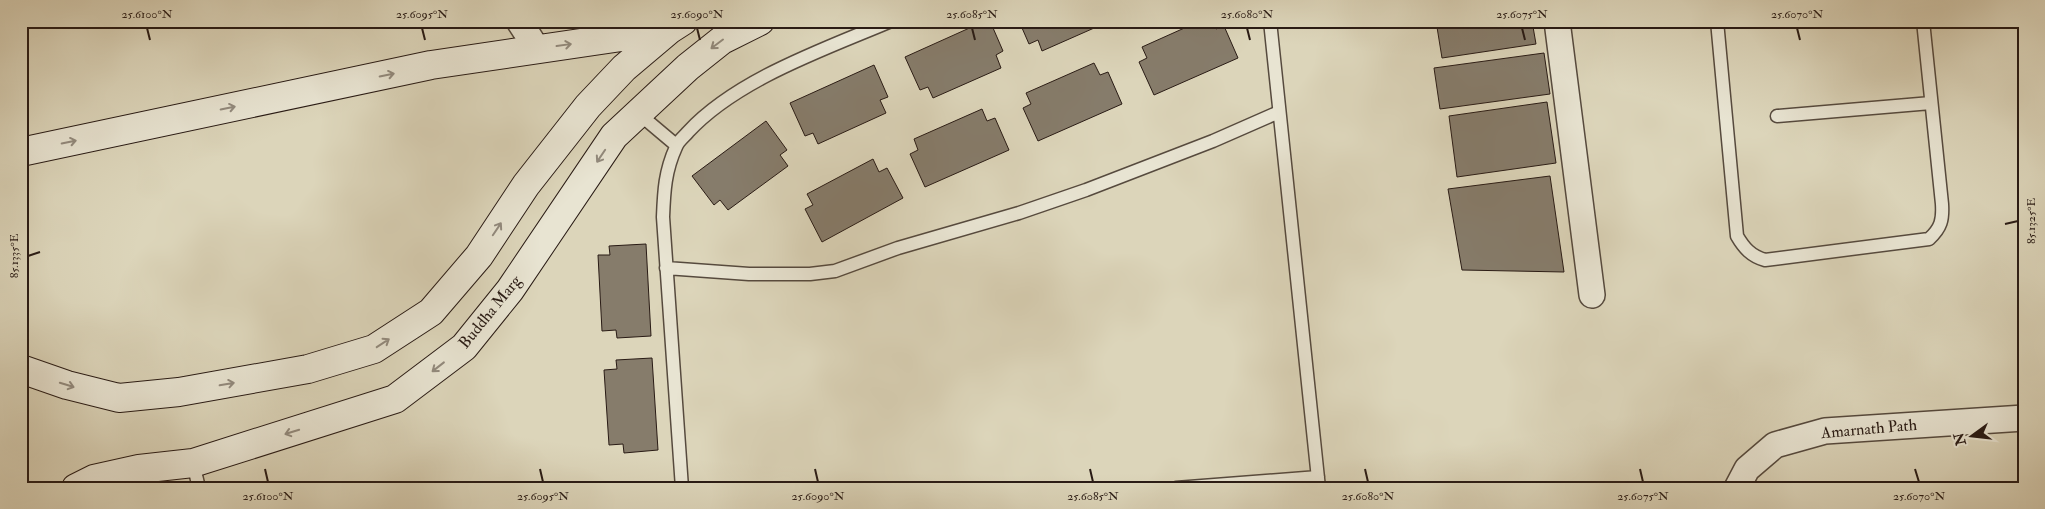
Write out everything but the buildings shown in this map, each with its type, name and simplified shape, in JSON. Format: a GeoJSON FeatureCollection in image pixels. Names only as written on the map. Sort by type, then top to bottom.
{"type":"FeatureCollection","features":[{"type":"Feature","properties":{"kind":"main road","name":"Buddha Marg"},"geometry":{"type":"LineString","coordinates":[[76,488],[94,479],[139,469],[196,475],[395,400],[464,347],[510,290],[614,136],[688,67],[722,40],[760,21]]}},
{"type":"Feature","properties":{"kind":"main road"},"geometry":{"type":"LineString","coordinates":[[21,152],[431,65],[676,26]]}},
{"type":"Feature","properties":{"kind":"main road"},"geometry":{"type":"LineString","coordinates":[[21,369],[67,385],[119,398],[179,392],[308,370],[374,349],[431,312],[479,256],[526,185],[588,106],[624,68],[676,26]]}},
{"type":"Feature","properties":{"kind":"street"},"geometry":{"type":"LineString","coordinates":[[519,21],[537,49]]}},
{"type":"Feature","properties":{"kind":"street"},"geometry":{"type":"LineString","coordinates":[[1557,21],[1592,295]]}},
{"type":"Feature","properties":{"kind":"street","name":"Amarnath Path"},"geometry":{"type":"LineString","coordinates":[[1736,488],[1747,469],[1774,445],[1825,431],[2024,418]]}},
{"type":"Feature","properties":{"kind":"lane"},"geometry":{"type":"LineString","coordinates":[[682,488],[664,217],[665,179],[676,145],[702,117],[745,88],[806,57],[891,21]]}},
{"type":"Feature","properties":{"kind":"lane"},"geometry":{"type":"LineString","coordinates":[[1176,488],[1318,482],[1270,21]]}},
{"type":"Feature","properties":{"kind":"lane"},"geometry":{"type":"LineString","coordinates":[[1718,21],[1737,236],[1744,248],[1754,257],[1765,260],[1929,239],[1938,230],[1943,219],[1923,21]]}},
{"type":"Feature","properties":{"kind":"lane"},"geometry":{"type":"LineString","coordinates":[[1777,116],[1931,103]]}},
{"type":"Feature","properties":{"kind":"lane"},"geometry":{"type":"LineString","coordinates":[[638,112],[676,145]]}},
{"type":"Feature","properties":{"kind":"lane"},"geometry":{"type":"LineString","coordinates":[[666,268],[750,274],[810,274],[835,271],[898,248],[1019,213],[1086,190],[1213,141],[1279,112]]}}]}
